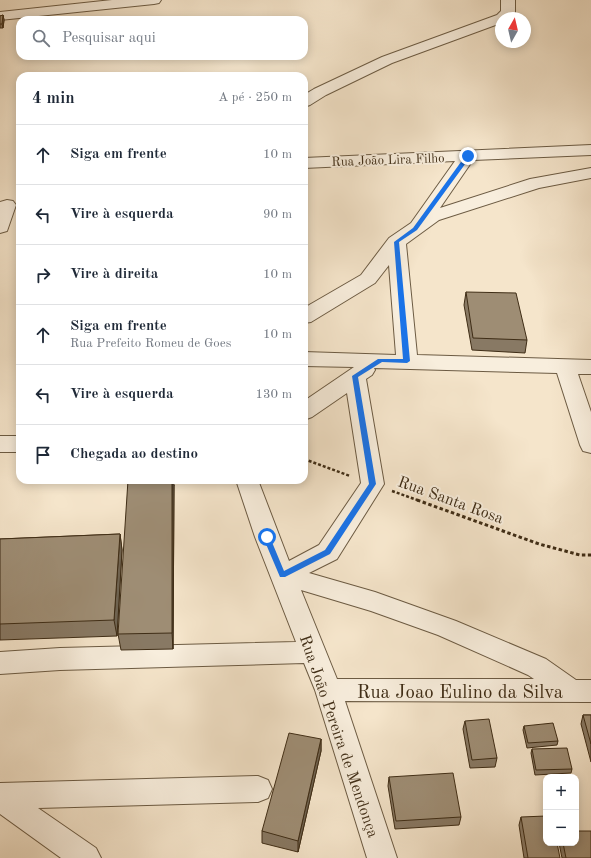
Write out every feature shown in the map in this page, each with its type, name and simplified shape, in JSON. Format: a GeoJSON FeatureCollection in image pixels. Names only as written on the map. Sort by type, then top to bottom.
{"type":"FeatureCollection","features":[{"type":"Feature","properties":{"kind":"street"},"geometry":{"type":"LineString","coordinates":[[0,16],[154,0]]}},
{"type":"Feature","properties":{"kind":"street"},"geometry":{"type":"LineString","coordinates":[[508,0],[508,12]]}},
{"type":"Feature","properties":{"kind":"street"},"geometry":{"type":"LineString","coordinates":[[308,100],[320,92],[388,60],[495,20]]}},
{"type":"Feature","properties":{"kind":"street","name":"Rua João Lira Filho"},"geometry":{"type":"LineString","coordinates":[[308,163],[591,150]]}},
{"type":"Feature","properties":{"kind":"street"},"geometry":{"type":"LineString","coordinates":[[415,229],[468,156]]}},
{"type":"Feature","properties":{"kind":"street"},"geometry":{"type":"LineString","coordinates":[[308,315],[368,279],[396,242],[434,216],[536,183],[591,172]]}},
{"type":"Feature","properties":{"kind":"street"},"geometry":{"type":"LineString","coordinates":[[0,227],[9,205]]}},
{"type":"Feature","properties":{"kind":"street"},"geometry":{"type":"LineString","coordinates":[[396,242],[407,361]]}},
{"type":"Feature","properties":{"kind":"street"},"geometry":{"type":"LineString","coordinates":[[308,359],[591,367]]}},
{"type":"Feature","properties":{"kind":"street"},"geometry":{"type":"LineString","coordinates":[[308,409],[355,376],[381,360]]}},
{"type":"Feature","properties":{"kind":"street"},"geometry":{"type":"LineString","coordinates":[[564,367],[591,445]]}},
{"type":"Feature","properties":{"kind":"street"},"geometry":{"type":"LineString","coordinates":[[282,575],[328,552],[372,484],[355,376]]}},
{"type":"Feature","properties":{"kind":"street"},"geometry":{"type":"LineString","coordinates":[[0,444],[16,444]]}},
{"type":"Feature","properties":{"kind":"street","name":"Rua João Pereira de Mendonça"},"geometry":{"type":"LineString","coordinates":[[248,484],[328,690],[382,858]]}},
{"type":"Feature","properties":{"kind":"street"},"geometry":{"type":"LineString","coordinates":[[282,575],[375,602],[448,628],[537,667],[581,691]]}},
{"type":"Feature","properties":{"kind":"street"},"geometry":{"type":"LineString","coordinates":[[0,663],[60,659],[313,652]]}},
{"type":"Feature","properties":{"kind":"street","name":"Rua Joao Eulino da Silva"},"geometry":{"type":"LineString","coordinates":[[328,690],[581,691]]}},
{"type":"Feature","properties":{"kind":"street"},"geometry":{"type":"LineString","coordinates":[[0,797],[258,789]]}},
{"type":"Feature","properties":{"kind":"street"},"geometry":{"type":"LineString","coordinates":[[0,797],[86,858]]}},
{"type":"Feature","properties":{"kind":"path","name":"Rua Santa Rosa"},"geometry":{"type":"LineString","coordinates":[[308,460],[539,544],[580,556],[591,555]]}},
{"type":"Feature","properties":{"kind":"building"},"geometry":{"type":"Polygon","coordinates":[[[3,15],[2,24],[0,24],[0,16],[3,15]]]}},
{"type":"Feature","properties":{"kind":"building"},"geometry":{"type":"Polygon","coordinates":[[[466,292],[516,293],[527,340],[473,338],[466,292]]]}},
{"type":"Feature","properties":{"kind":"building"},"geometry":{"type":"Polygon","coordinates":[[[128,484],[172,484],[172,633],[118,634],[128,484]]]}},
{"type":"Feature","properties":{"kind":"building"},"geometry":{"type":"Polygon","coordinates":[[[120,534],[114,620],[0,624],[0,539],[120,534]]]}},
{"type":"Feature","properties":{"kind":"building"},"geometry":{"type":"Polygon","coordinates":[[[583,715],[591,715],[591,744],[583,715]]]}},
{"type":"Feature","properties":{"kind":"building"},"geometry":{"type":"Polygon","coordinates":[[[489,719],[497,758],[472,760],[465,721],[489,719]]]}},
{"type":"Feature","properties":{"kind":"building"},"geometry":{"type":"Polygon","coordinates":[[[553,723],[558,741],[528,743],[524,726],[553,723]]]}},
{"type":"Feature","properties":{"kind":"building"},"geometry":{"type":"Polygon","coordinates":[[[289,733],[321,739],[298,841],[262,831],[289,733]]]}},
{"type":"Feature","properties":{"kind":"building"},"geometry":{"type":"Polygon","coordinates":[[[567,748],[572,769],[536,770],[532,749],[567,748]]]}},
{"type":"Feature","properties":{"kind":"building"},"geometry":{"type":"Polygon","coordinates":[[[453,773],[461,817],[396,821],[389,777],[453,773]]]}},
{"type":"Feature","properties":{"kind":"building"},"geometry":{"type":"Polygon","coordinates":[[[543,816],[543,846],[558,846],[560,858],[528,858],[521,817],[543,816]]]}},
{"type":"Feature","properties":{"kind":"building"},"geometry":{"type":"Polygon","coordinates":[[[579,831],[591,831],[591,858],[566,858],[564,846],[579,846],[579,831]]]}},
{"type":"Feature","properties":{"kind":"route"},"geometry":{"type":"LineString","coordinates":[[267,537],[282,575],[328,552],[372,484],[355,376],[381,360],[407,361],[396,242],[415,229],[468,156]]}}]}
